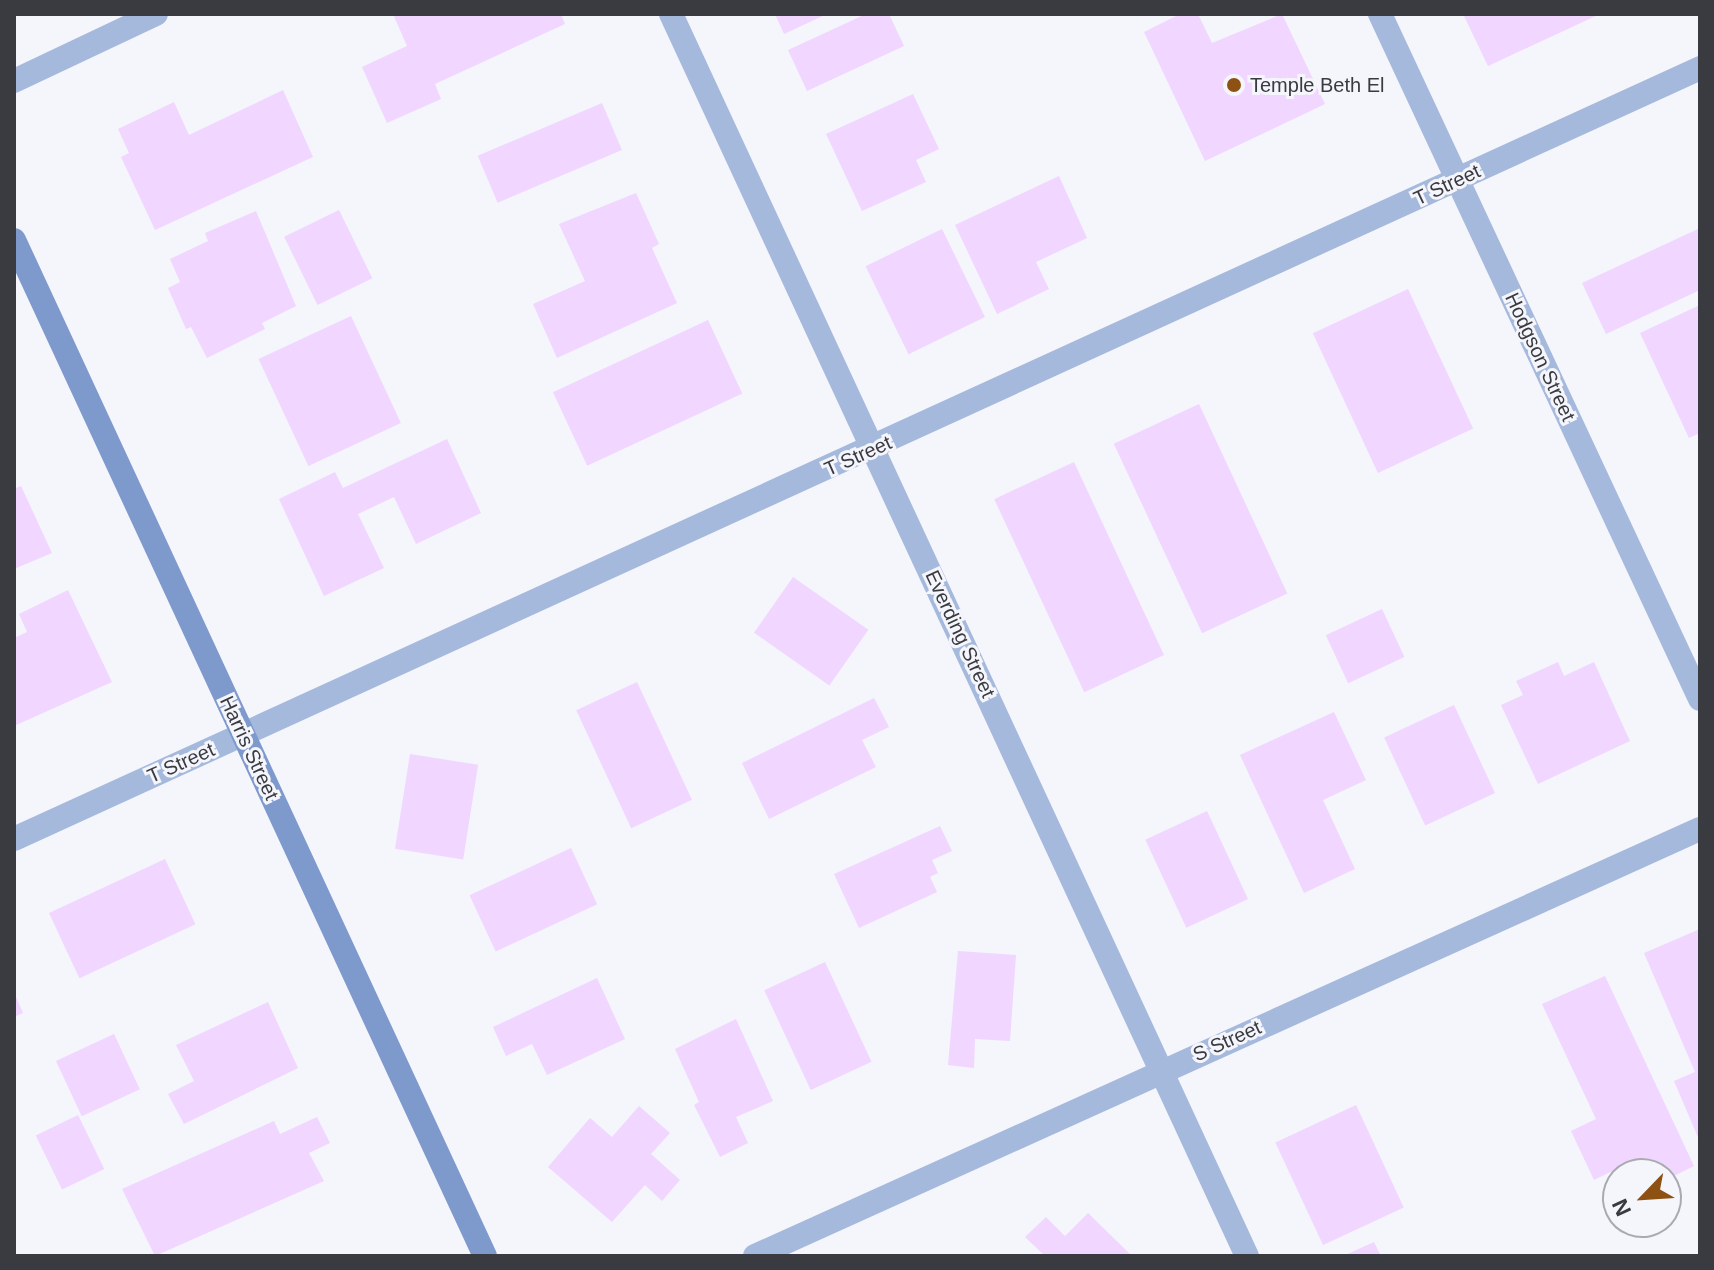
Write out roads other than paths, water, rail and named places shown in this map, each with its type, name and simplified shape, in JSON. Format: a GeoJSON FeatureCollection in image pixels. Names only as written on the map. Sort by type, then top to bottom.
{"type":"FeatureCollection","features":[{"type":"Feature","properties":{"kind":"main road","name":"Harris Street"},"geometry":{"type":"LineString","coordinates":[[14,240],[485,1256]]}},
{"type":"Feature","properties":{"kind":"street"},"geometry":{"type":"LineString","coordinates":[[14,81],[156,14]]}},
{"type":"Feature","properties":{"kind":"street","name":"Everding Street"},"geometry":{"type":"LineString","coordinates":[[671,14],[1247,1256]]}},
{"type":"Feature","properties":{"kind":"street","name":"Hodgson Street"},"geometry":{"type":"LineString","coordinates":[[1380,14],[1700,699]]}},
{"type":"Feature","properties":{"kind":"street","name":"T Street"},"geometry":{"type":"LineString","coordinates":[[14,839],[874,449],[1700,68]]}},
{"type":"Feature","properties":{"kind":"street","name":"S Street"},"geometry":{"type":"LineString","coordinates":[[755,1256],[1700,829]]}},
{"type":"Feature","properties":{"kind":"place","name":"Temple Beth El"},"geometry":{"type":"Point","coordinates":[1234,85]}}]}
